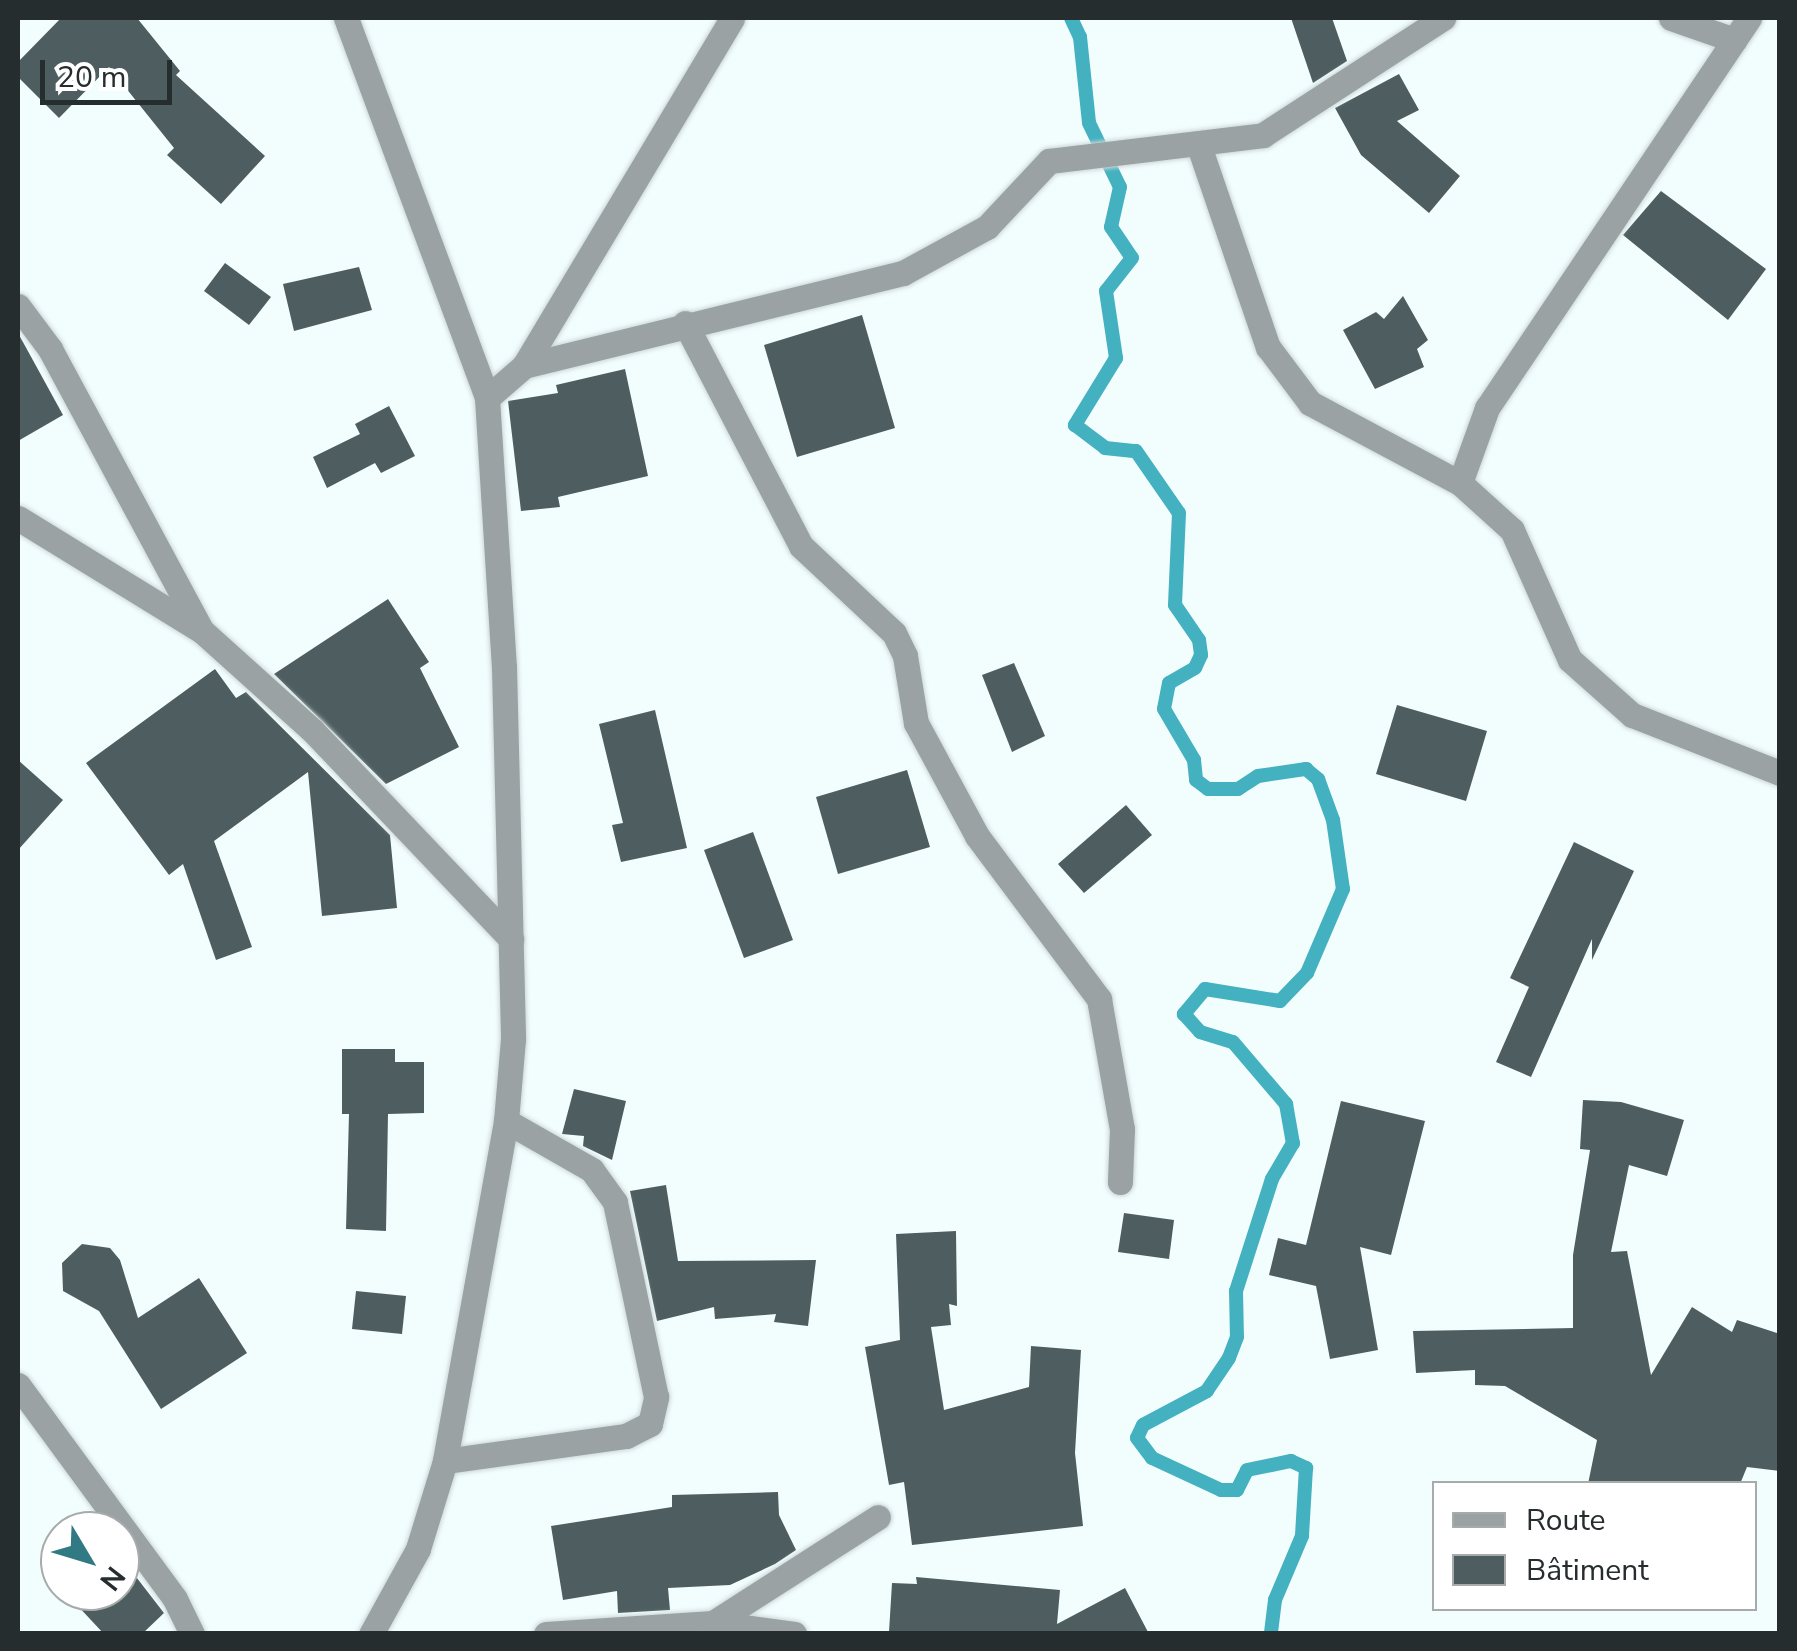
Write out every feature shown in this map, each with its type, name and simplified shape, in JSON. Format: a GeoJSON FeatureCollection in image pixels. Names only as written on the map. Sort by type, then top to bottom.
{"type":"FeatureCollection","features":[{"type":"Feature","properties":{"kind":"street"},"geometry":{"type":"LineString","coordinates":[[346,18],[488,398],[511,939],[506,1121],[446,1460],[418,1549],[371,1634]]}},
{"type":"Feature","properties":{"kind":"street"},"geometry":{"type":"LineString","coordinates":[[488,398],[524,366],[732,18]]}},
{"type":"Feature","properties":{"kind":"street"},"geometry":{"type":"LineString","coordinates":[[524,366],[685,322],[903,272],[987,226],[1049,161],[1137,148],[1199,146],[1263,135],[1443,18]]}},
{"type":"Feature","properties":{"kind":"street"},"geometry":{"type":"LineString","coordinates":[[1671,18],[1734,40]]}},
{"type":"Feature","properties":{"kind":"street"},"geometry":{"type":"LineString","coordinates":[[1460,483],[1487,408],[1750,18]]}},
{"type":"Feature","properties":{"kind":"street"},"geometry":{"type":"LineString","coordinates":[[1199,146],[1268,347],[1310,403],[1460,483],[1512,530],[1570,660],[1632,715],[1780,774]]}},
{"type":"Feature","properties":{"kind":"street"},"geometry":{"type":"LineString","coordinates":[[18,306],[50,349],[202,632]]}},
{"type":"Feature","properties":{"kind":"street"},"geometry":{"type":"LineString","coordinates":[[685,322],[801,546],[894,633],[905,656],[916,724],[977,836],[1099,1000],[1122,1129],[1120,1182]]}},
{"type":"Feature","properties":{"kind":"street"},"geometry":{"type":"LineString","coordinates":[[18,518],[202,632],[312,730],[511,939]]}},
{"type":"Feature","properties":{"kind":"street"},"geometry":{"type":"LineString","coordinates":[[446,1460],[626,1436],[650,1424],[656,1397],[615,1202],[592,1170],[506,1121]]}},
{"type":"Feature","properties":{"kind":"street"},"geometry":{"type":"LineString","coordinates":[[18,1384],[174,1599],[192,1634]]}},
{"type":"Feature","properties":{"kind":"street"},"geometry":{"type":"LineString","coordinates":[[713,1624],[878,1517]]}},
{"type":"Feature","properties":{"kind":"street"},"geometry":{"type":"LineString","coordinates":[[546,1634],[713,1624],[794,1634]]}},
{"type":"Feature","properties":{"kind":"building"},"geometry":{"type":"Polygon","coordinates":[[[61,18],[137,18],[180,71],[176,75],[265,156],[221,204],[167,155],[174,148],[109,67],[59,118],[18,77],[18,62],[61,18]]]}},
{"type":"Feature","properties":{"kind":"building"},"geometry":{"type":"Polygon","coordinates":[[[1291,18],[1332,18],[1347,61],[1313,83],[1291,18]]]}},
{"type":"Feature","properties":{"kind":"building"},"geometry":{"type":"Polygon","coordinates":[[[1399,74],[1419,110],[1397,121],[1460,176],[1429,213],[1361,155],[1335,108],[1399,74]]]}},
{"type":"Feature","properties":{"kind":"building"},"geometry":{"type":"Polygon","coordinates":[[[1661,191],[1766,269],[1728,320],[1623,235],[1661,191]]]}},
{"type":"Feature","properties":{"kind":"building"},"geometry":{"type":"Polygon","coordinates":[[[225,263],[271,297],[249,325],[204,291],[225,263]]]}},
{"type":"Feature","properties":{"kind":"building"},"geometry":{"type":"Polygon","coordinates":[[[359,267],[372,310],[294,331],[283,284],[359,267]]]}},
{"type":"Feature","properties":{"kind":"building"},"geometry":{"type":"Polygon","coordinates":[[[1403,296],[1428,340],[1417,349],[1424,367],[1375,389],[1343,330],[1376,312],[1384,319],[1403,296]]]}},
{"type":"Feature","properties":{"kind":"building"},"geometry":{"type":"Polygon","coordinates":[[[862,315],[895,428],[797,457],[764,345],[862,315]]]}},
{"type":"Feature","properties":{"kind":"building"},"geometry":{"type":"Polygon","coordinates":[[[18,333],[63,415],[18,441],[18,333]]]}},
{"type":"Feature","properties":{"kind":"building"},"geometry":{"type":"Polygon","coordinates":[[[625,369],[648,476],[558,497],[560,507],[521,511],[508,401],[558,393],[556,385],[625,369]]]}},
{"type":"Feature","properties":{"kind":"building"},"geometry":{"type":"Polygon","coordinates":[[[389,406],[415,456],[381,473],[375,463],[327,488],[313,457],[360,434],[355,424],[389,406]]]}},
{"type":"Feature","properties":{"kind":"building"},"geometry":{"type":"Polygon","coordinates":[[[388,599],[429,662],[420,668],[459,747],[386,784],[274,674],[388,599]]]}},
{"type":"Feature","properties":{"kind":"building"},"geometry":{"type":"Polygon","coordinates":[[[1014,663],[1045,736],[1012,752],[982,675],[1014,663]]]}},
{"type":"Feature","properties":{"kind":"building"},"geometry":{"type":"Polygon","coordinates":[[[215,669],[236,698],[246,692],[390,835],[397,908],[322,916],[308,772],[214,841],[252,947],[216,960],[183,864],[169,875],[86,763],[215,669]]]}},
{"type":"Feature","properties":{"kind":"building"},"geometry":{"type":"Polygon","coordinates":[[[1397,705],[1487,731],[1466,801],[1376,774],[1397,705]]]}},
{"type":"Feature","properties":{"kind":"building"},"geometry":{"type":"Polygon","coordinates":[[[655,710],[687,848],[621,862],[612,825],[623,823],[599,724],[655,710]]]}},
{"type":"Feature","properties":{"kind":"building"},"geometry":{"type":"Polygon","coordinates":[[[18,760],[63,800],[18,850],[18,760]]]}},
{"type":"Feature","properties":{"kind":"building"},"geometry":{"type":"Polygon","coordinates":[[[907,770],[930,847],[838,874],[816,797],[907,770]]]}},
{"type":"Feature","properties":{"kind":"building"},"geometry":{"type":"Polygon","coordinates":[[[1126,805],[1152,835],[1084,893],[1058,864],[1126,805]]]}},
{"type":"Feature","properties":{"kind":"building"},"geometry":{"type":"Polygon","coordinates":[[[753,832],[793,940],[744,958],[704,850],[753,832]]]}},
{"type":"Feature","properties":{"kind":"building"},"geometry":{"type":"Polygon","coordinates":[[[1574,842],[1634,871],[1592,960],[1592,939],[1531,1077],[1496,1062],[1529,987],[1510,978],[1574,842]]]}},
{"type":"Feature","properties":{"kind":"building"},"geometry":{"type":"Polygon","coordinates":[[[342,1049],[395,1049],[395,1062],[424,1062],[424,1113],[388,1114],[386,1231],[346,1229],[349,1114],[342,1114],[342,1049]]]}},
{"type":"Feature","properties":{"kind":"building"},"geometry":{"type":"Polygon","coordinates":[[[574,1089],[626,1101],[612,1160],[583,1146],[584,1136],[562,1134],[574,1089]]]}},
{"type":"Feature","properties":{"kind":"building"},"geometry":{"type":"Polygon","coordinates":[[[1583,1100],[1621,1102],[1684,1120],[1667,1176],[1629,1165],[1611,1252],[1627,1251],[1651,1375],[1692,1307],[1732,1332],[1737,1320],[1780,1334],[1780,1471],[1747,1467],[1741,1481],[1589,1481],[1597,1440],[1505,1386],[1475,1385],[1475,1370],[1416,1373],[1413,1331],[1573,1328],[1573,1255],[1590,1150],[1580,1149],[1583,1100]]]}},
{"type":"Feature","properties":{"kind":"building"},"geometry":{"type":"Polygon","coordinates":[[[1341,1101],[1425,1121],[1391,1255],[1360,1247],[1378,1350],[1330,1359],[1316,1286],[1269,1275],[1278,1238],[1306,1245],[1341,1101]]]}},
{"type":"Feature","properties":{"kind":"building"},"geometry":{"type":"Polygon","coordinates":[[[666,1185],[678,1261],[816,1260],[808,1326],[774,1322],[776,1314],[715,1319],[714,1307],[657,1321],[630,1191],[666,1185]]]}},
{"type":"Feature","properties":{"kind":"building"},"geometry":{"type":"Polygon","coordinates":[[[1124,1213],[1174,1220],[1169,1259],[1118,1252],[1124,1213]]]}},
{"type":"Feature","properties":{"kind":"building"},"geometry":{"type":"Polygon","coordinates":[[[956,1231],[957,1306],[949,1304],[951,1325],[931,1327],[944,1410],[1029,1387],[1031,1346],[1081,1350],[1075,1453],[1083,1526],[912,1545],[904,1482],[889,1485],[865,1347],[900,1340],[896,1234],[956,1231]]]}},
{"type":"Feature","properties":{"kind":"building"},"geometry":{"type":"Polygon","coordinates":[[[82,1244],[110,1248],[120,1260],[138,1318],[199,1278],[247,1353],[161,1409],[99,1311],[63,1291],[62,1263],[82,1244]]]}},
{"type":"Feature","properties":{"kind":"building"},"geometry":{"type":"Polygon","coordinates":[[[356,1291],[406,1296],[402,1334],[352,1329],[356,1291]]]}},
{"type":"Feature","properties":{"kind":"building"},"geometry":{"type":"Polygon","coordinates":[[[778,1492],[779,1515],[796,1550],[775,1564],[730,1585],[668,1588],[670,1610],[618,1613],[617,1591],[563,1600],[551,1526],[672,1507],[672,1495],[778,1492]]]}},
{"type":"Feature","properties":{"kind":"building"},"geometry":{"type":"Polygon","coordinates":[[[916,1577],[1060,1590],[1057,1624],[1125,1588],[1149,1634],[889,1632],[892,1583],[917,1584],[916,1577]]]}},
{"type":"Feature","properties":{"kind":"building"},"geometry":{"type":"Polygon","coordinates":[[[140,1582],[164,1613],[142,1634],[104,1634],[83,1611],[140,1611],[140,1582]]]}},
{"type":"Feature","properties":{"kind":"waterway"},"geometry":{"type":"LineString","coordinates":[[1071,18],[1080,37],[1089,123],[1120,187],[1111,227],[1132,258],[1106,291],[1116,358],[1075,425],[1105,448],[1136,451],[1179,513],[1175,605],[1199,640],[1201,655],[1195,668],[1169,683],[1164,709],[1194,760],[1196,780],[1208,789],[1238,789],[1258,776],[1306,769],[1318,779],[1333,820],[1343,889],[1307,973],[1280,1001],[1205,989],[1184,1014],[1200,1032],[1233,1042],[1286,1104],[1293,1143],[1272,1179],[1236,1291],[1237,1337],[1229,1358],[1207,1391],[1143,1425],[1137,1438],[1152,1458],[1221,1490],[1237,1490],[1247,1470],[1291,1461],[1306,1468],[1302,1536],[1275,1600],[1271,1634]]}}]}
